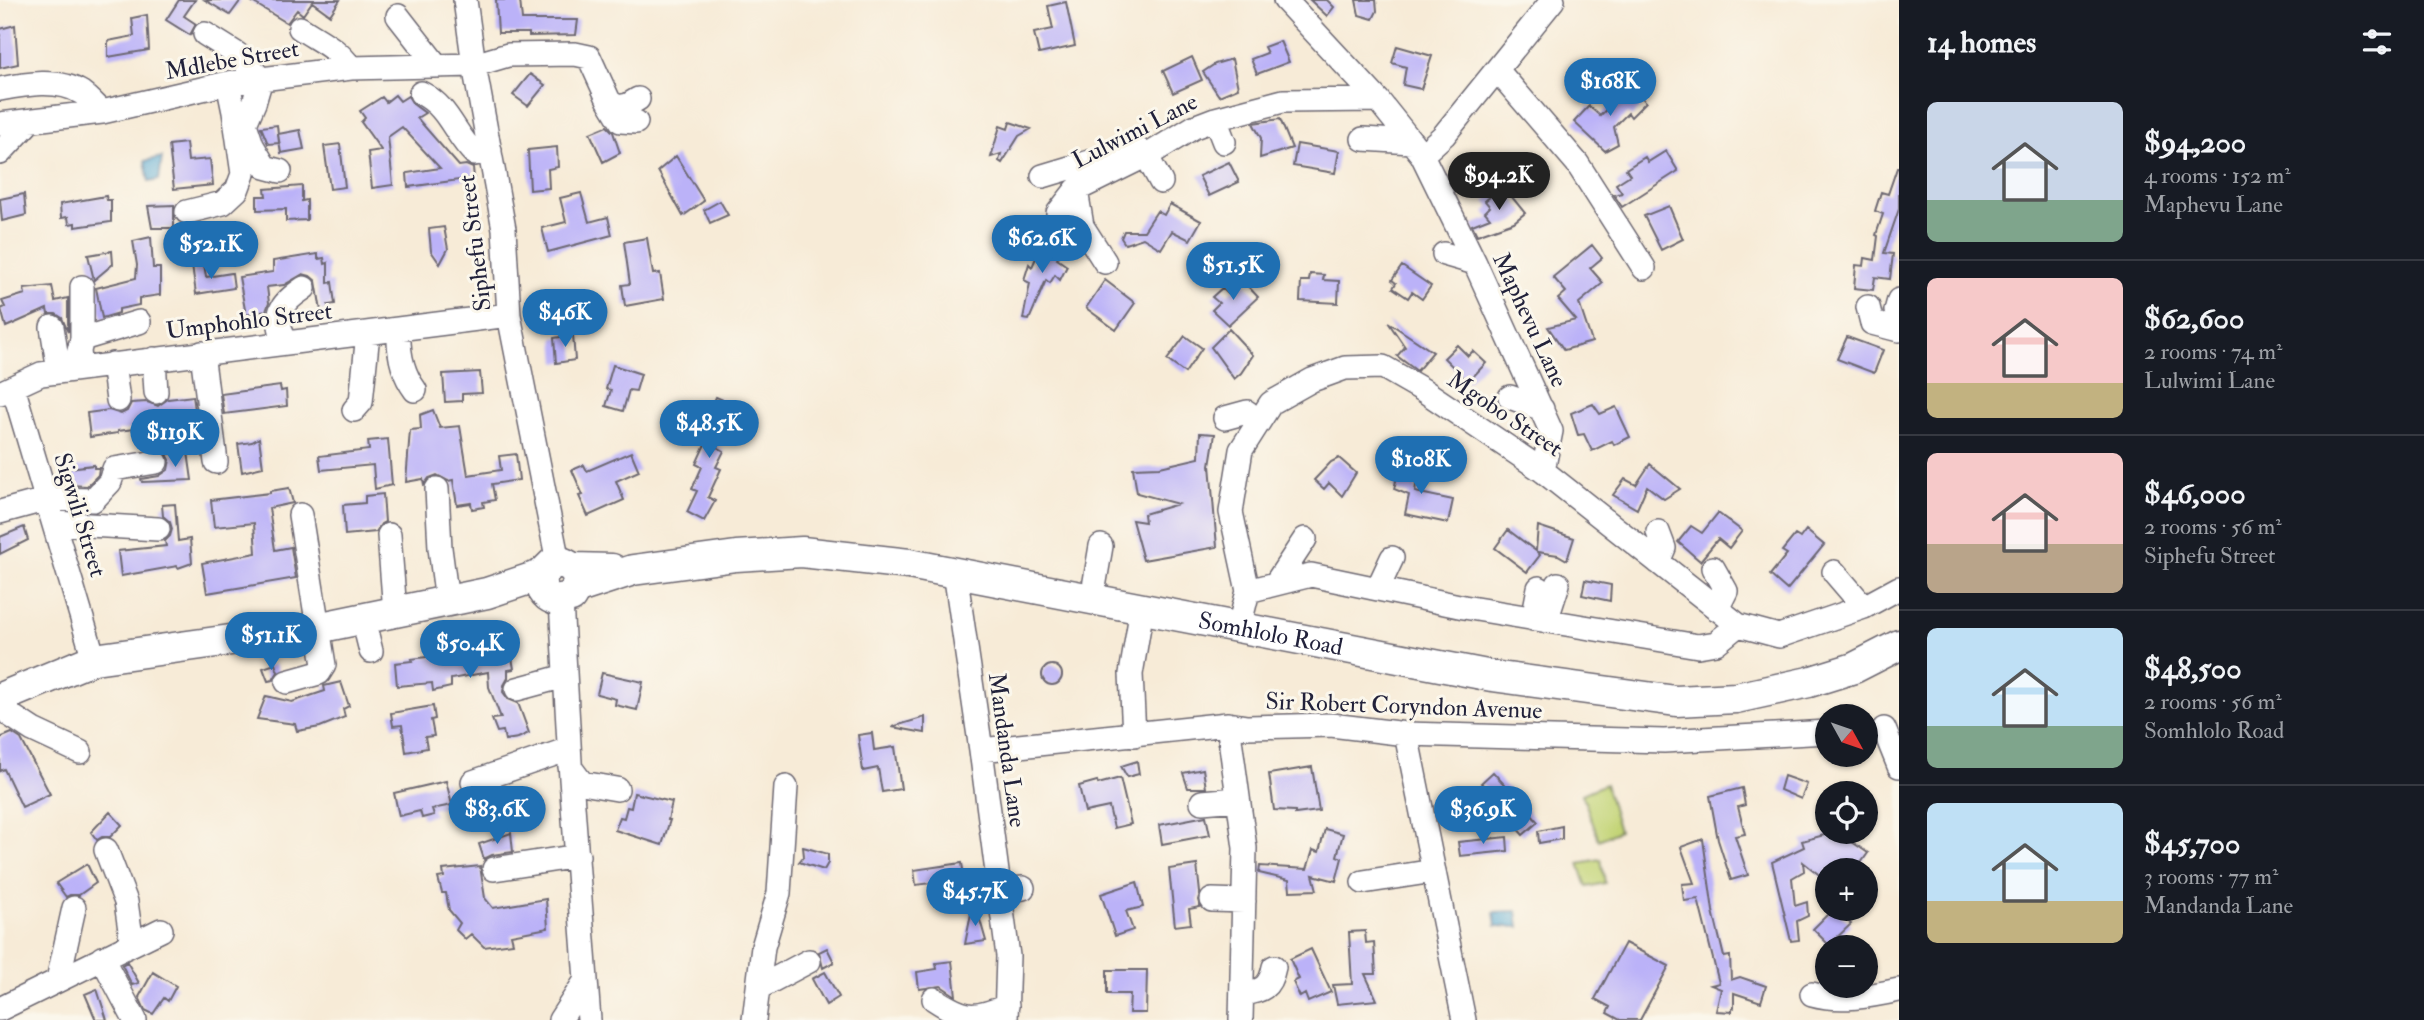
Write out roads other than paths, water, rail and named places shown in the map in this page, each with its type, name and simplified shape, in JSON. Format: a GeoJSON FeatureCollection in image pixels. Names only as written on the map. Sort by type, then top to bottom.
{"type":"FeatureCollection","features":[{"type":"Feature","properties":{"kind":"main road","name":"Somhlolo Road"},"geometry":{"type":"LineString","coordinates":[[1,698],[94,659],[317,628],[560,581],[736,556],[802,552],[955,572],[1492,676],[1676,701],[1736,698],[1810,682],[1853,668],[1899,645]]}},
{"type":"Feature","properties":{"kind":"street","name":"Siphefu Street"},"geometry":{"type":"LineString","coordinates":[[465,0],[504,229],[509,315],[560,581],[588,1015]]}},
{"type":"Feature","properties":{"kind":"street","name":"Maphevu Lane"},"geometry":{"type":"LineString","coordinates":[[1285,0],[1358,68],[1378,100],[1417,148],[1475,262],[1542,409],[1550,431],[1543,471]]}},
{"type":"Feature","properties":{"kind":"street"},"geometry":{"type":"LineString","coordinates":[[1363,139],[1417,148],[1444,135],[1553,0]]}},
{"type":"Feature","properties":{"kind":"street"},"geometry":{"type":"LineString","coordinates":[[398,16],[437,66]]}},
{"type":"Feature","properties":{"kind":"street"},"geometry":{"type":"LineString","coordinates":[[300,28],[329,44],[351,68]]}},
{"type":"Feature","properties":{"kind":"street"},"geometry":{"type":"LineString","coordinates":[[205,34],[237,54],[261,79],[245,124],[265,167],[280,171]]}},
{"type":"Feature","properties":{"kind":"street"},"geometry":{"type":"LineString","coordinates":[[476,74],[508,55],[575,54],[589,57],[621,121],[636,122]]}},
{"type":"Feature","properties":{"kind":"street","name":"Mdlebe Street"},"geometry":{"type":"LineString","coordinates":[[0,124],[102,112],[228,83],[351,68],[437,66],[476,74]]}},
{"type":"Feature","properties":{"kind":"street"},"geometry":{"type":"LineString","coordinates":[[476,74],[522,68],[537,70]]}},
{"type":"Feature","properties":{"kind":"street"},"geometry":{"type":"LineString","coordinates":[[1497,70],[1577,163],[1644,268]]}},
{"type":"Feature","properties":{"kind":"street"},"geometry":{"type":"LineString","coordinates":[[187,212],[223,203],[237,190],[243,174],[228,83]]}},
{"type":"Feature","properties":{"kind":"street"},"geometry":{"type":"LineString","coordinates":[[0,89],[30,85],[66,86],[82,93],[102,112]]}},
{"type":"Feature","properties":{"kind":"street"},"geometry":{"type":"LineString","coordinates":[[421,93],[440,106],[452,120],[462,141],[475,153],[490,150]]}},
{"type":"Feature","properties":{"kind":"street"},"geometry":{"type":"LineString","coordinates":[[610,101],[617,107],[638,99]]}},
{"type":"Feature","properties":{"kind":"street","name":"Lulwimi Lane"},"geometry":{"type":"LineString","coordinates":[[1105,262],[1082,226],[1076,190],[1214,119],[1283,101],[1378,100]]}},
{"type":"Feature","properties":{"kind":"street"},"geometry":{"type":"LineString","coordinates":[[1214,119],[1224,142]]}},
{"type":"Feature","properties":{"kind":"street"},"geometry":{"type":"LineString","coordinates":[[0,153],[30,121]]}},
{"type":"Feature","properties":{"kind":"street"},"geometry":{"type":"LineString","coordinates":[[1043,176],[1136,148],[1146,155],[1161,182]]}},
{"type":"Feature","properties":{"kind":"street"},"geometry":{"type":"LineString","coordinates":[[1058,213],[1076,190]]}},
{"type":"Feature","properties":{"kind":"street"},"geometry":{"type":"LineString","coordinates":[[1444,254],[1475,262]]}},
{"type":"Feature","properties":{"kind":"street"},"geometry":{"type":"LineString","coordinates":[[70,370],[82,339],[82,287]]}},
{"type":"Feature","properties":{"kind":"street"},"geometry":{"type":"LineString","coordinates":[[286,343],[279,328],[278,316],[286,300],[304,288]]}},
{"type":"Feature","properties":{"kind":"street"},"geometry":{"type":"LineString","coordinates":[[1899,300],[1896,311],[1899,318]]}},
{"type":"Feature","properties":{"kind":"street"},"geometry":{"type":"LineString","coordinates":[[1868,307],[1872,323],[1899,330]]}},
{"type":"Feature","properties":{"kind":"street","name":"Umphohlo Street"},"geometry":{"type":"LineString","coordinates":[[7,390],[41,373],[509,315]]}},
{"type":"Feature","properties":{"kind":"street"},"geometry":{"type":"LineString","coordinates":[[82,339],[139,322]]}},
{"type":"Feature","properties":{"kind":"street"},"geometry":{"type":"LineString","coordinates":[[52,327],[70,370]]}},
{"type":"Feature","properties":{"kind":"street"},"geometry":{"type":"LineString","coordinates":[[399,329],[398,348],[406,378],[415,390]]}},
{"type":"Feature","properties":{"kind":"street"},"geometry":{"type":"LineString","coordinates":[[354,410],[361,402],[368,333]]}},
{"type":"Feature","properties":{"kind":"street"},"geometry":{"type":"LineString","coordinates":[[202,353],[216,462]]}},
{"type":"Feature","properties":{"kind":"street"},"geometry":{"type":"LineString","coordinates":[[154,359],[156,392]]}},
{"type":"Feature","properties":{"kind":"street","name":"Mgobo Street"},"geometry":{"type":"LineString","coordinates":[[1239,627],[1248,591],[1231,512],[1241,450],[1271,403],[1312,380],[1331,362],[1345,368],[1383,367],[1423,390],[1543,471],[1738,625],[1779,636],[1864,607],[1899,588]]}},
{"type":"Feature","properties":{"kind":"street"},"geometry":{"type":"LineString","coordinates":[[113,365],[118,400]]}},
{"type":"Feature","properties":{"kind":"street","name":"Sigwili Street"},"geometry":{"type":"LineString","coordinates":[[7,390],[48,499],[94,659]]}},
{"type":"Feature","properties":{"kind":"street"},"geometry":{"type":"LineString","coordinates":[[1510,397],[1542,409]]}},
{"type":"Feature","properties":{"kind":"street"},"geometry":{"type":"LineString","coordinates":[[1225,418],[1247,412],[1258,423]]}},
{"type":"Feature","properties":{"kind":"street"},"geometry":{"type":"LineString","coordinates":[[0,512],[48,499],[93,500],[110,482],[114,469],[156,463]]}},
{"type":"Feature","properties":{"kind":"street"},"geometry":{"type":"LineString","coordinates":[[437,489],[438,534],[447,601]]}},
{"type":"Feature","properties":{"kind":"street"},"geometry":{"type":"LineString","coordinates":[[287,682],[322,670],[324,665],[300,515]]}},
{"type":"Feature","properties":{"kind":"street"},"geometry":{"type":"LineString","coordinates":[[55,523],[158,528]]}},
{"type":"Feature","properties":{"kind":"street"},"geometry":{"type":"LineString","coordinates":[[1658,532],[1664,548],[1658,562]]}},
{"type":"Feature","properties":{"kind":"street"},"geometry":{"type":"LineString","coordinates":[[389,535],[395,612]]}},
{"type":"Feature","properties":{"kind":"street"},"geometry":{"type":"LineString","coordinates":[[1276,583],[1305,539]]}},
{"type":"Feature","properties":{"kind":"street"},"geometry":{"type":"LineString","coordinates":[[1092,599],[1101,546]]}},
{"type":"Feature","properties":{"kind":"street"},"geometry":{"type":"LineString","coordinates":[[1378,588],[1392,558]]}},
{"type":"Feature","properties":{"kind":"street"},"geometry":{"type":"LineString","coordinates":[[1713,568],[1726,591],[1717,609]]}},
{"type":"Feature","properties":{"kind":"street","name":"Mandanda Lane"},"geometry":{"type":"LineString","coordinates":[[955,572],[1008,956],[1006,1013]]}},
{"type":"Feature","properties":{"kind":"street"},"geometry":{"type":"LineString","coordinates":[[1834,572],[1864,607]]}},
{"type":"Feature","properties":{"kind":"street"},"geometry":{"type":"LineString","coordinates":[[1248,591],[1311,575],[1464,607],[1698,646],[1716,643],[1738,625]]}},
{"type":"Feature","properties":{"kind":"street"},"geometry":{"type":"LineString","coordinates":[[1539,620],[1549,586]]}},
{"type":"Feature","properties":{"kind":"street"},"geometry":{"type":"LineString","coordinates":[[1134,734],[1130,674],[1142,608]]}},
{"type":"Feature","properties":{"kind":"street"},"geometry":{"type":"LineString","coordinates":[[363,619],[371,651]]}},
{"type":"Feature","properties":{"kind":"street"},"geometry":{"type":"LineString","coordinates":[[517,689],[565,676]]}},
{"type":"Feature","properties":{"kind":"street"},"geometry":{"type":"LineString","coordinates":[[1,698],[10,715],[33,730],[80,752]]}},
{"type":"Feature","properties":{"kind":"street"},"geometry":{"type":"LineString","coordinates":[[1228,724],[1245,848],[1241,1020]]}},
{"type":"Feature","properties":{"kind":"street","name":"Sir Robert Coryndon Avenue"},"geometry":{"type":"LineString","coordinates":[[981,750],[1228,724],[1247,727],[1331,725],[1406,734],[1664,741],[1815,733]]}},
{"type":"Feature","properties":{"kind":"street"},"geometry":{"type":"LineString","coordinates":[[1883,728],[1899,766]]}},
{"type":"Feature","properties":{"kind":"street"},"geometry":{"type":"LineString","coordinates":[[1406,734],[1464,1020]]}},
{"type":"Feature","properties":{"kind":"street"},"geometry":{"type":"LineString","coordinates":[[472,782],[570,758],[582,783],[617,789]]}},
{"type":"Feature","properties":{"kind":"street"},"geometry":{"type":"LineString","coordinates":[[754,1020],[763,947],[779,893],[786,787]]}},
{"type":"Feature","properties":{"kind":"street"},"geometry":{"type":"LineString","coordinates":[[1202,802],[1238,799]]}},
{"type":"Feature","properties":{"kind":"street"},"geometry":{"type":"LineString","coordinates":[[106,850],[126,902],[132,944]]}},
{"type":"Feature","properties":{"kind":"street"},"geometry":{"type":"LineString","coordinates":[[494,869],[578,856]]}},
{"type":"Feature","properties":{"kind":"street"},"geometry":{"type":"LineString","coordinates":[[1363,882],[1434,872]]}},
{"type":"Feature","properties":{"kind":"street"},"geometry":{"type":"LineString","coordinates":[[999,891],[1023,888]]}},
{"type":"Feature","properties":{"kind":"street"},"geometry":{"type":"LineString","coordinates":[[1212,900],[1244,901]]}},
{"type":"Feature","properties":{"kind":"street"},"geometry":{"type":"LineString","coordinates":[[58,980],[74,908]]}},
{"type":"Feature","properties":{"kind":"street"},"geometry":{"type":"LineString","coordinates":[[12,1011],[58,980],[161,930]]}},
{"type":"Feature","properties":{"kind":"street"},"geometry":{"type":"LineString","coordinates":[[102,958],[135,1020]]}},
{"type":"Feature","properties":{"kind":"street"},"geometry":{"type":"LineString","coordinates":[[758,988],[809,961]]}},
{"type":"Feature","properties":{"kind":"street"},"geometry":{"type":"LineString","coordinates":[[1242,994],[1259,992],[1271,980],[1274,967]]}},
{"type":"Feature","properties":{"kind":"street"},"geometry":{"type":"LineString","coordinates":[[559,1020],[586,980]]}},
{"type":"Feature","properties":{"kind":"street"},"geometry":{"type":"LineString","coordinates":[[1812,993],[1824,997],[1866,996],[1899,990]]}},
{"type":"Feature","properties":{"kind":"street"},"geometry":{"type":"LineString","coordinates":[[934,999],[956,1013],[973,1017],[1006,1013]]}},
{"type":"Feature","properties":{"kind":"water"},"geometry":{"type":"Polygon","coordinates":[[[162,157],[159,180],[149,182],[145,161],[162,157]]]}},
{"type":"Feature","properties":{"kind":"water"},"geometry":{"type":"Polygon","coordinates":[[[1517,911],[1519,927],[1496,926],[1494,912],[1517,911]]]}}]}
